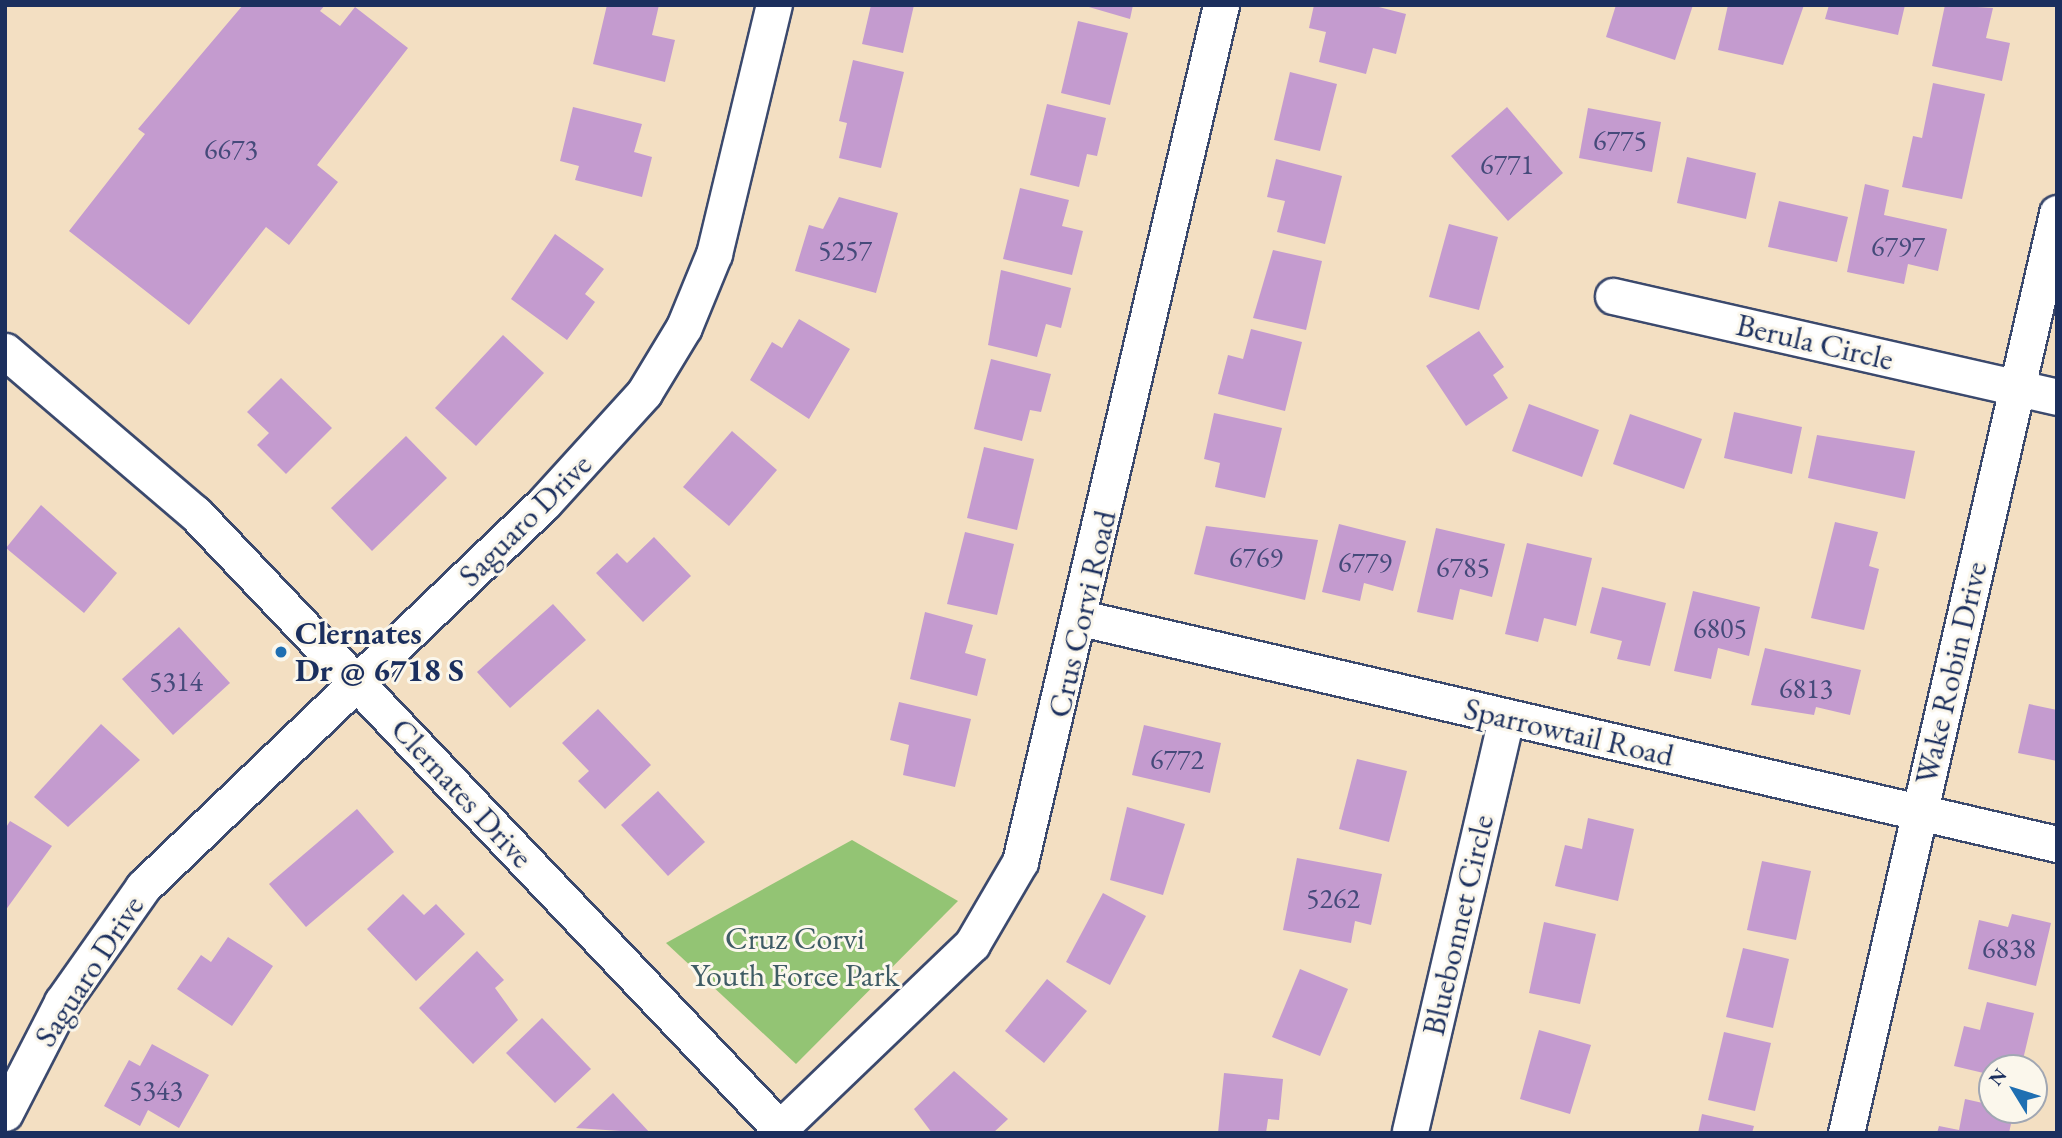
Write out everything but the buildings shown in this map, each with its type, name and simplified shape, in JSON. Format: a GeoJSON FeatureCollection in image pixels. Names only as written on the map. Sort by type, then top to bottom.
{"type":"FeatureCollection","features":[{"type":"Feature","properties":{"kind":"street","name":"Saguaro Drive"},"geometry":{"type":"LineString","coordinates":[[5,1114],[62,1002],[143,887],[544,503],[644,393],[684,327],[713,254],[774,5]]}},
{"type":"Feature","properties":{"kind":"street","name":"Crus Corvi Road"},"geometry":{"type":"LineString","coordinates":[[780,1131],[972,944],[1000,905],[1035,815],[1221,5]]}},
{"type":"Feature","properties":{"kind":"street","name":"Wake Robin Drive"},"geometry":{"type":"LineString","coordinates":[[1846,1133],[2057,213]]}},
{"type":"Feature","properties":{"kind":"street","name":"Berula Circle"},"geometry":{"type":"LineString","coordinates":[[1614,296],[2057,397]]}},
{"type":"Feature","properties":{"kind":"street","name":"Clernates Drive"},"geometry":{"type":"LineString","coordinates":[[5,351],[162,481],[358,683],[780,1131]]}},
{"type":"Feature","properties":{"kind":"street","name":"Sparrowtail Road"},"geometry":{"type":"LineString","coordinates":[[1081,618],[1506,719],[2057,844]]}},
{"type":"Feature","properties":{"kind":"street","name":"Bluebonnet Circle"},"geometry":{"type":"LineString","coordinates":[[1410,1131],[1506,719]]}},
{"type":"Feature","properties":{"kind":"green space","name":"Cruz Corvi Youth Force Park"},"geometry":{"type":"Polygon","coordinates":[[[852,840],[958,901],[796,1064],[666,943],[852,840]]]}},
{"type":"Feature","properties":{"kind":"place","name":"Clernates Dr @ 6718 S"},"geometry":{"type":"Point","coordinates":[281,652]}}]}
